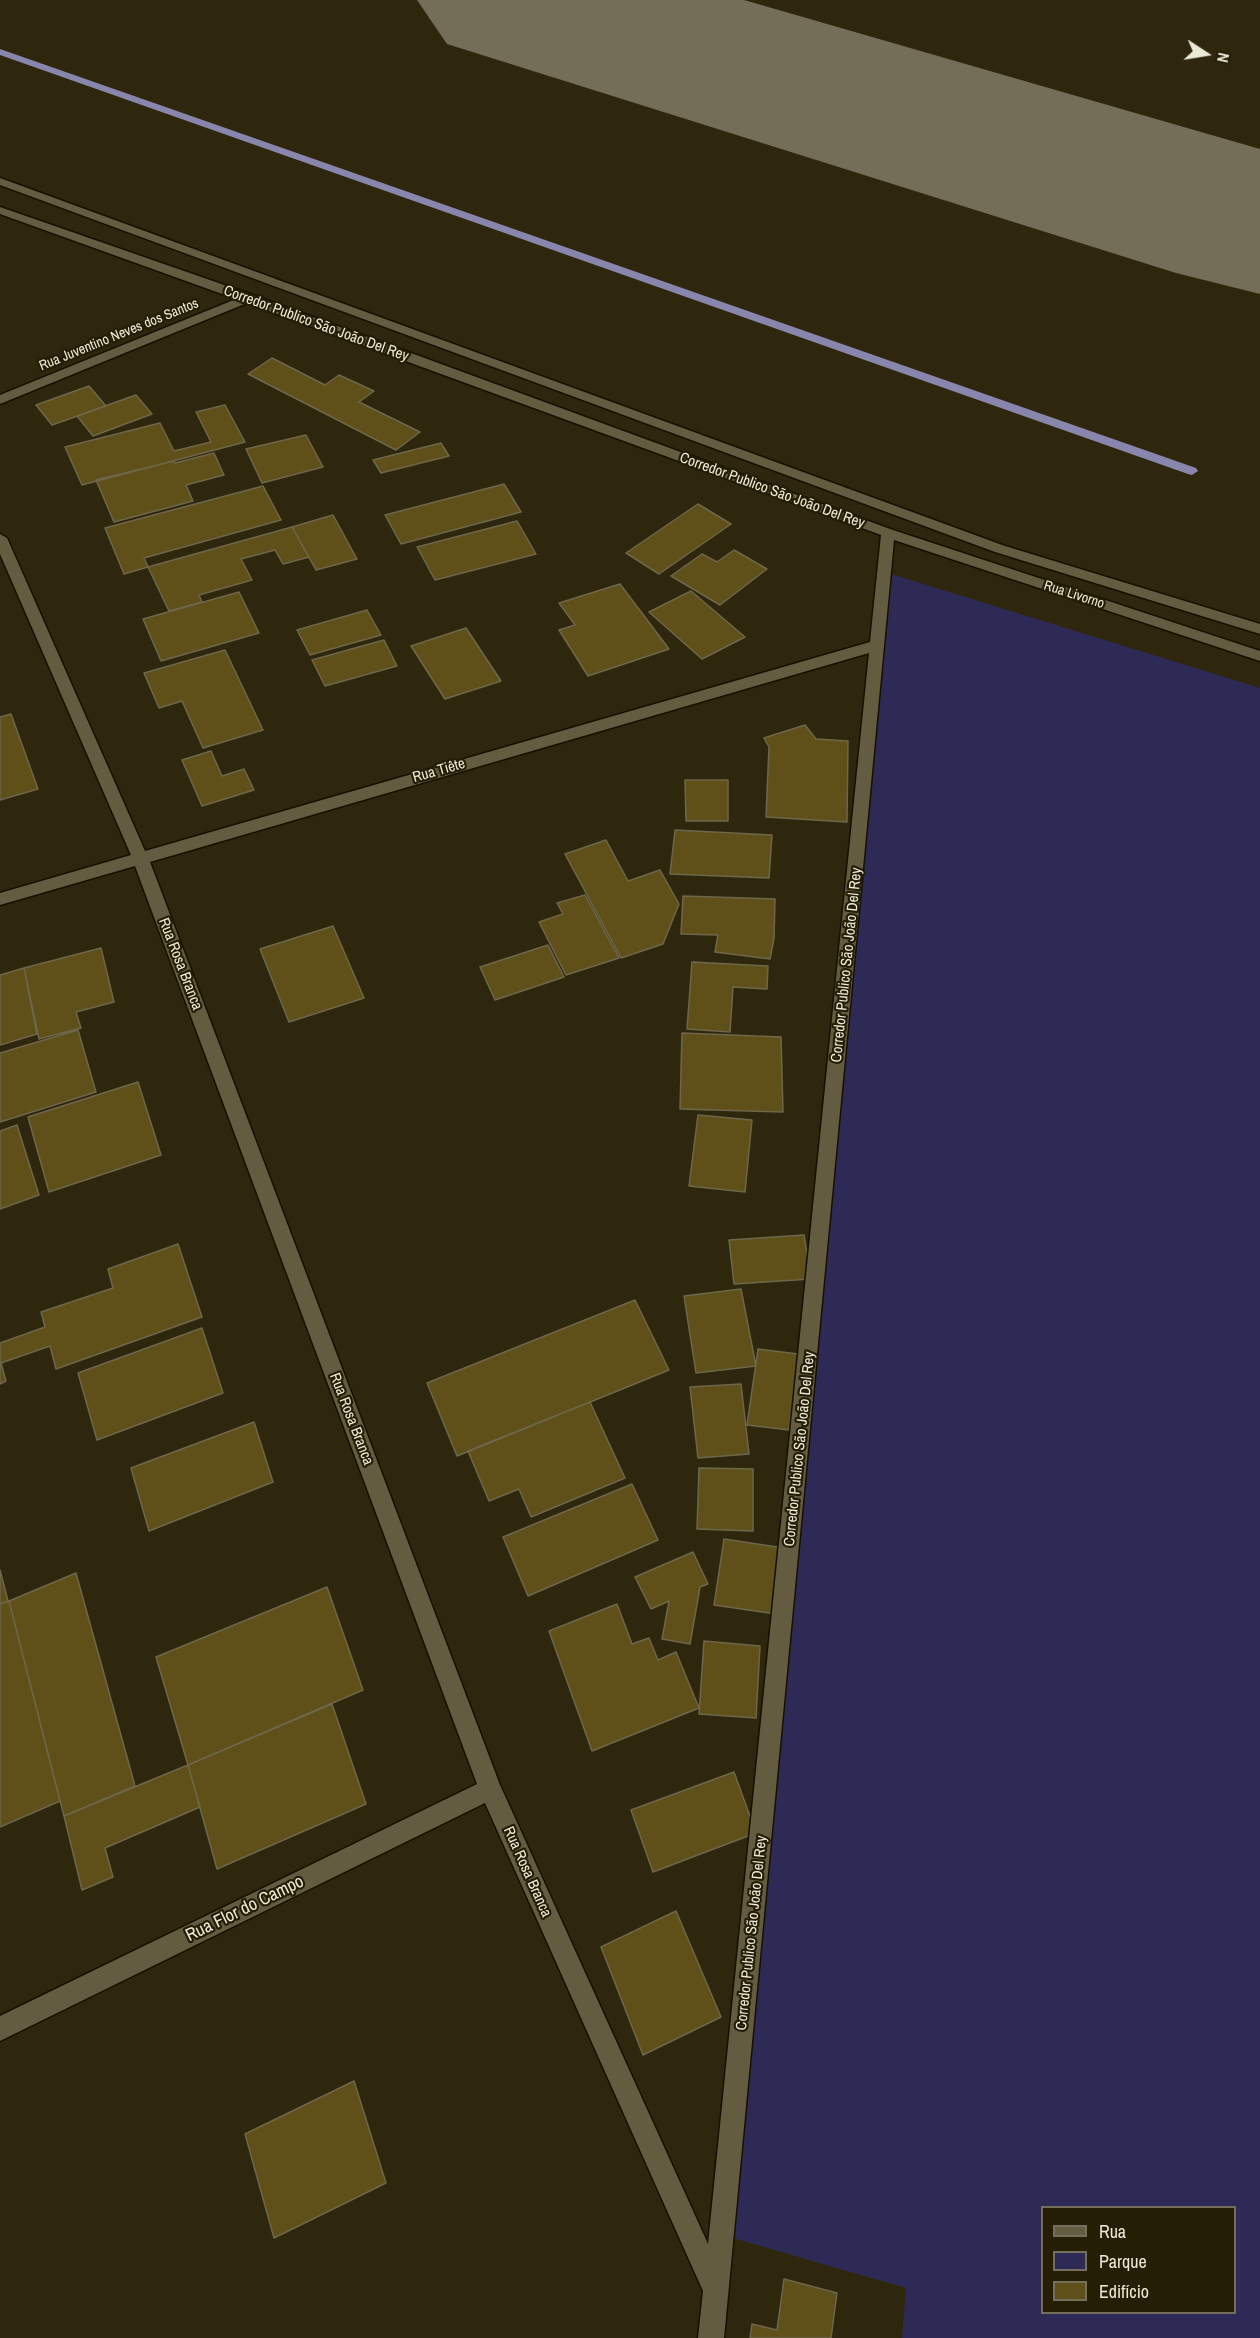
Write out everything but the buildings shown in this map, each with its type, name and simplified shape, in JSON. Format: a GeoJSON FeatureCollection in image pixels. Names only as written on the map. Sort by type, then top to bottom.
{"type":"FeatureCollection","features":[{"type":"Feature","properties":{"kind":"street"},"geometry":{"type":"LineString","coordinates":[[0,181],[1000,549],[1260,629]]}},
{"type":"Feature","properties":{"kind":"street","name":"Corredor Publico São João Del Rey"},"geometry":{"type":"LineString","coordinates":[[0,210],[249,298],[558,414],[888,533],[711,2338]]}},
{"type":"Feature","properties":{"kind":"street","name":"Rua Juventino Neves dos Santos"},"geometry":{"type":"LineString","coordinates":[[0,400],[249,298]]}},
{"type":"Feature","properties":{"kind":"street","name":"Rua Livorno"},"geometry":{"type":"LineString","coordinates":[[888,533],[1260,656]]}},
{"type":"Feature","properties":{"kind":"street","name":"Rua Rosa Branca"},"geometry":{"type":"LineString","coordinates":[[0,538],[140,857],[490,1789],[717,2293]]}},
{"type":"Feature","properties":{"kind":"street","name":"Rua Tiête"},"geometry":{"type":"LineString","coordinates":[[0,899],[878,645]]}},
{"type":"Feature","properties":{"kind":"street","name":"Rua Flor do Campo"},"geometry":{"type":"LineString","coordinates":[[0,2029],[490,1789]]}},
{"type":"Feature","properties":{"kind":"green space"},"geometry":{"type":"Polygon","coordinates":[[[891,574],[1260,688],[1260,2338],[902,2338],[906,2288],[712,2232],[891,574]]]}},
{"type":"Feature","properties":{"kind":"waterway"},"geometry":{"type":"LineString","coordinates":[[0,52],[1192,471]]}},
{"type":"Feature","properties":{"kind":"runway"},"geometry":{"type":"LineString","coordinates":[[520,0],[1260,223]]}}]}
